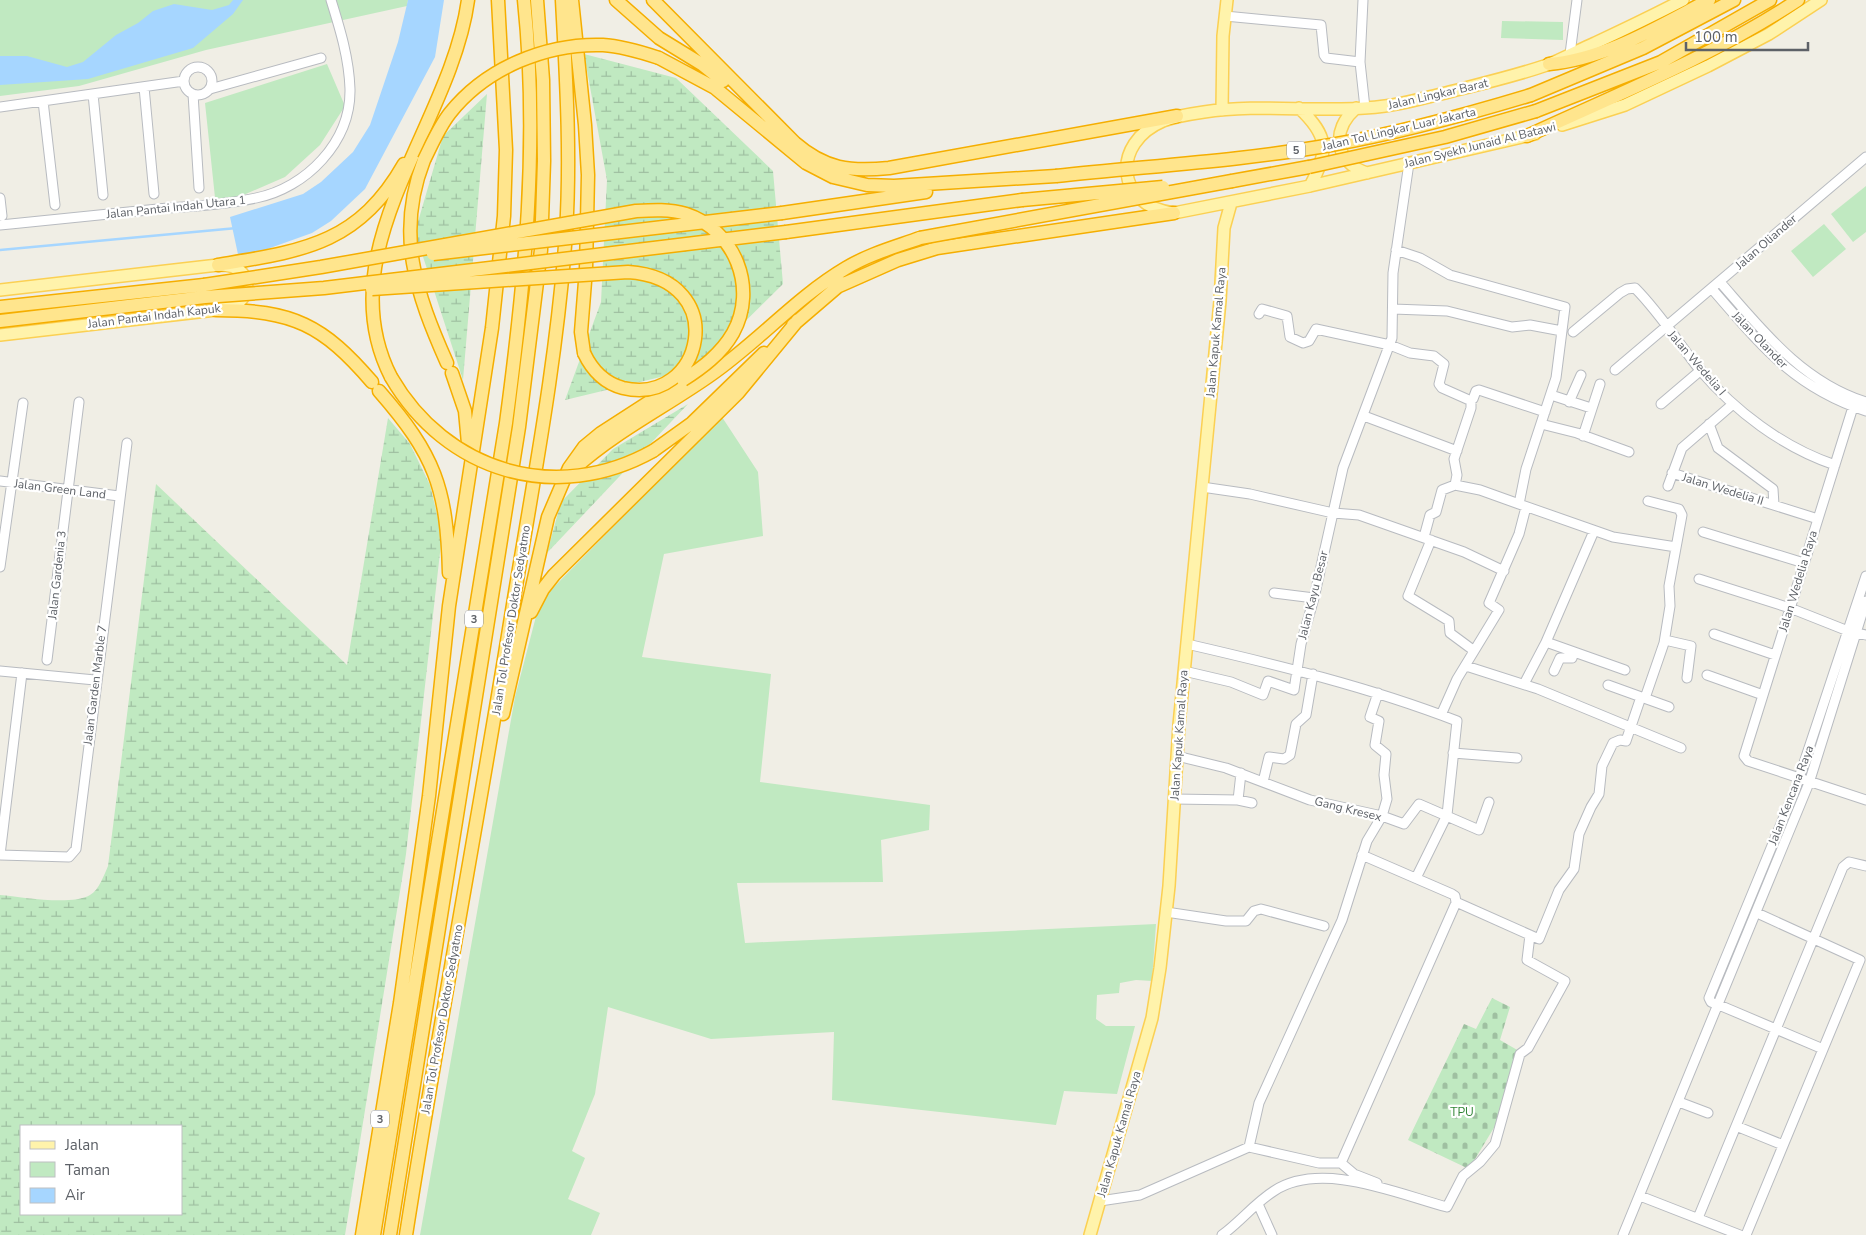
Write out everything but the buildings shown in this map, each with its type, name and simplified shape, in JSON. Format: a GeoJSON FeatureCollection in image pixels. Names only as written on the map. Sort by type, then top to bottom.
{"type":"FeatureCollection","features":[{"type":"Feature","properties":{"kind":"highway"},"geometry":{"type":"LineString","coordinates":[[468,0],[457,50],[442,91],[392,207],[373,268],[371,294],[381,354],[391,376],[414,410],[444,439],[467,454],[500,468],[539,476],[576,477],[616,469],[653,452],[696,419],[798,320],[836,287],[850,276],[908,242]]}},
{"type":"Feature","properties":{"kind":"highway","name":"3"},"geometry":{"type":"LineString","coordinates":[[362,1235],[400,1003],[429,796],[449,606],[471,474],[492,328],[504,216],[505,131],[498,0]]}},
{"type":"Feature","properties":{"kind":"highway","name":"3"},"geometry":{"type":"LineString","coordinates":[[374,1235],[506,423],[519,320],[528,234],[530,160],[524,0]]}},
{"type":"Feature","properties":{"kind":"highway","name":"Jalan Tol Profesor Doktor Sedyatmo"},"geometry":{"type":"LineString","coordinates":[[390,1235],[519,427],[536,293],[541,250],[544,161],[541,32],[537,0]]}},
{"type":"Feature","properties":{"kind":"highway","name":"Jalan Tol Profesor Doktor Sedyatmo"},"geometry":{"type":"LineString","coordinates":[[406,1235],[441,1016],[477,826],[556,341],[568,166],[562,0]]}},
{"type":"Feature","properties":{"kind":"highway"},"geometry":{"type":"LineString","coordinates":[[0,308],[205,291],[324,288],[399,289],[628,272],[650,275],[669,283],[684,296],[691,307],[696,328],[692,352],[682,369],[659,386],[638,390],[612,384],[596,373],[584,353],[581,332],[586,269],[588,175],[585,125],[572,0]]}},
{"type":"Feature","properties":{"kind":"highway"},"geometry":{"type":"LineString","coordinates":[[616,0],[659,38],[720,79],[760,114],[806,163]]}},
{"type":"Feature","properties":{"kind":"highway"},"geometry":{"type":"LineString","coordinates":[[653,0],[795,143],[816,159],[841,169],[889,168],[1177,116]]}},
{"type":"Feature","properties":{"kind":"highway"},"geometry":{"type":"LineString","coordinates":[[1548,64],[1567,63],[1608,49],[1647,32],[1709,0]]}},
{"type":"Feature","properties":{"kind":"highway","name":"Jalan Tol Lingkar Luar Jakarta"},"geometry":{"type":"LineString","coordinates":[[1018,179],[1244,157],[1331,145],[1427,124],[1530,95],[1642,48],[1734,0]]}},
{"type":"Feature","properties":{"kind":"highway","name":"Jalan Tol Lingkar Luar Jakarta"},"geometry":{"type":"LineString","coordinates":[[1232,181],[1337,162],[1462,133],[1536,111],[1661,62],[1770,0]]}},
{"type":"Feature","properties":{"kind":"highway"},"geometry":{"type":"LineString","coordinates":[[1527,136],[1730,42],[1798,0]]}},
{"type":"Feature","properties":{"kind":"highway"},"geometry":{"type":"LineString","coordinates":[[471,474],[465,411],[420,296],[410,250],[410,205],[424,160],[436,134],[457,105],[480,83],[506,67],[553,50],[589,46],[616,47],[659,58],[715,88],[806,163],[833,177],[881,186],[1018,179]]}},
{"type":"Feature","properties":{"kind":"highway"},"geometry":{"type":"LineString","coordinates":[[218,265],[302,250],[323,242],[356,221],[376,203],[392,182],[442,91]]}},
{"type":"Feature","properties":{"kind":"highway"},"geometry":{"type":"LineString","coordinates":[[321,267],[782,213],[1018,179]]}},
{"type":"Feature","properties":{"kind":"highway"},"geometry":{"type":"LineString","coordinates":[[324,288],[786,232],[1022,200],[1232,181]]}},
{"type":"Feature","properties":{"kind":"highway"},"geometry":{"type":"LineString","coordinates":[[563,481],[592,454],[713,374],[787,312],[845,268],[874,254],[920,238],[1232,181]]}},
{"type":"Feature","properties":{"kind":"highway"},"geometry":{"type":"LineString","coordinates":[[0,320],[205,291],[321,267],[636,211],[666,210],[686,214],[711,227],[727,242],[739,266],[744,294],[738,320],[726,343],[708,362],[590,442],[572,462],[563,481],[548,517],[477,826]]}},
{"type":"Feature","properties":{"kind":"highway"},"geometry":{"type":"LineString","coordinates":[[836,287],[898,260],[937,248],[1174,213]]}},
{"type":"Feature","properties":{"kind":"highway"},"geometry":{"type":"LineString","coordinates":[[216,310],[268,313],[312,328],[340,346],[411,429],[428,456],[437,477],[447,530],[449,606]]}},
{"type":"Feature","properties":{"kind":"highway"},"geometry":{"type":"LineString","coordinates":[[523,627],[539,597],[554,575],[738,393],[798,320]]}},
{"type":"Feature","properties":{"kind":"main road"},"geometry":{"type":"LineString","coordinates":[[1222,110],[1227,0]]}},
{"type":"Feature","properties":{"kind":"main road","name":"Jalan Lingkar Barat"},"geometry":{"type":"LineString","coordinates":[[1174,213],[1150,207],[1135,195],[1127,177],[1127,163],[1133,146],[1142,134],[1158,124],[1177,116],[1222,110],[1386,106],[1488,82],[1548,64],[1684,0]]}},
{"type":"Feature","properties":{"kind":"main road","name":"Jalan Syekh Junaid Al Batawi"},"geometry":{"type":"LineString","coordinates":[[1174,213],[1213,207],[1310,186],[1527,136],[1634,101],[1769,34],[1821,0]]}},
{"type":"Feature","properties":{"kind":"main road"},"geometry":{"type":"LineString","coordinates":[[1299,108],[1311,119],[1320,133],[1323,145],[1324,157],[1310,186]]}},
{"type":"Feature","properties":{"kind":"main road"},"geometry":{"type":"LineString","coordinates":[[1361,108],[1344,121],[1339,136],[1342,155],[1353,166],[1367,172]]}},
{"type":"Feature","properties":{"kind":"main road","name":"Jalan Kapuk Kamal Raya"},"geometry":{"type":"LineString","coordinates":[[1090,1235],[1152,1018],[1160,968],[1184,671],[1224,228],[1231,203]]}},
{"type":"Feature","properties":{"kind":"main road"},"geometry":{"type":"LineString","coordinates":[[1213,207],[1221,217],[1224,228]]}},
{"type":"Feature","properties":{"kind":"main road","name":"Jalan Pantai Indah Kapuk"},"geometry":{"type":"LineString","coordinates":[[0,290],[218,265],[238,269],[243,274],[246,284],[246,292],[238,302],[216,310],[0,335]]}},
{"type":"Feature","properties":{"kind":"street","name":"Jalan Pantai Indah Utara 1"},"geometry":{"type":"LineString","coordinates":[[0,226],[208,206],[258,198],[288,187],[312,172],[330,150],[344,126],[350,90],[346,53],[331,0]]}},
{"type":"Feature","properties":{"kind":"street"},"geometry":{"type":"LineString","coordinates":[[1361,108],[1360,62],[1364,0]]}},
{"type":"Feature","properties":{"kind":"street"},"geometry":{"type":"LineString","coordinates":[[1570,54],[1578,0]]}},
{"type":"Feature","properties":{"kind":"street"},"geometry":{"type":"LineString","coordinates":[[1225,16],[1321,25],[1324,55],[1326,58],[1360,62]]}},
{"type":"Feature","properties":{"kind":"street"},"geometry":{"type":"LineString","coordinates":[[210,88],[212,77],[204,68],[196,67],[189,70],[184,81],[187,89],[193,94],[201,95],[210,88],[321,58]]}},
{"type":"Feature","properties":{"kind":"street"},"geometry":{"type":"LineString","coordinates":[[0,107],[184,81]]}},
{"type":"Feature","properties":{"kind":"street"},"geometry":{"type":"LineString","coordinates":[[144,88],[154,194]]}},
{"type":"Feature","properties":{"kind":"street"},"geometry":{"type":"LineString","coordinates":[[93,94],[103,195]]}},
{"type":"Feature","properties":{"kind":"street"},"geometry":{"type":"LineString","coordinates":[[193,94],[199,188]]}},
{"type":"Feature","properties":{"kind":"street"},"geometry":{"type":"LineString","coordinates":[[43,101],[54,205]]}},
{"type":"Feature","properties":{"kind":"street","name":"Jalan Oliander"},"geometry":{"type":"LineString","coordinates":[[1615,370],[1866,157]]}},
{"type":"Feature","properties":{"kind":"street","name":"Jalan Kayu Besar"},"geometry":{"type":"LineString","coordinates":[[1184,671],[1231,682],[1263,695],[1268,681],[1294,690],[1301,644],[1314,598],[1343,468],[1392,338],[1393,273],[1409,163]]}},
{"type":"Feature","properties":{"kind":"street"},"geometry":{"type":"LineString","coordinates":[[0,198],[2,216]]}},
{"type":"Feature","properties":{"kind":"street"},"geometry":{"type":"LineString","coordinates":[[1396,250],[1420,258],[1450,275],[1563,306],[1566,309],[1556,378],[1526,469],[1519,534],[1489,603],[1499,610],[1457,678],[1441,715]]}},
{"type":"Feature","properties":{"kind":"street","name":"Jalan Olander"},"geometry":{"type":"LineString","coordinates":[[1720,282],[1792,361],[1832,388],[1866,402]]}},
{"type":"Feature","properties":{"kind":"street","name":"Jalan Wedelia I"},"geometry":{"type":"LineString","coordinates":[[1573,332],[1626,289],[1635,288],[1701,370],[1733,404],[1788,444],[1812,457],[1834,465]]}},
{"type":"Feature","properties":{"kind":"street","name":"Jalan Olander"},"geometry":{"type":"LineString","coordinates":[[1712,289],[1765,350],[1786,369],[1818,391],[1852,407],[1866,411]]}},
{"type":"Feature","properties":{"kind":"street"},"geometry":{"type":"LineString","coordinates":[[1259,314],[1262,309],[1282,312],[1287,316],[1290,337],[1303,343],[1309,340],[1316,329],[1390,344],[1410,353],[1434,356],[1441,360],[1444,366],[1439,386],[1464,399],[1471,400]]}},
{"type":"Feature","properties":{"kind":"street"},"geometry":{"type":"LineString","coordinates":[[1393,309],[1447,311],[1512,327],[1530,325],[1562,334]]}},
{"type":"Feature","properties":{"kind":"street"},"geometry":{"type":"LineString","coordinates":[[1661,404],[1701,370]]}},
{"type":"Feature","properties":{"kind":"street"},"geometry":{"type":"LineString","coordinates":[[1569,402],[1581,375]]}},
{"type":"Feature","properties":{"kind":"street"},"geometry":{"type":"LineString","coordinates":[[1583,436],[1600,384]]}},
{"type":"Feature","properties":{"kind":"street"},"geometry":{"type":"LineString","coordinates":[[1455,486],[1457,475],[1454,460],[1471,408],[1471,400],[1479,390],[1545,412]]}},
{"type":"Feature","properties":{"kind":"street"},"geometry":{"type":"LineString","coordinates":[[1551,395],[1591,408]]}},
{"type":"Feature","properties":{"kind":"street","name":"Jalan Gardenia 3"},"geometry":{"type":"LineString","coordinates":[[47,660],[78,402]]}},
{"type":"Feature","properties":{"kind":"street"},"geometry":{"type":"LineString","coordinates":[[0,567],[23,403]]}},
{"type":"Feature","properties":{"kind":"street","name":"Jalan Wedelia II"},"geometry":{"type":"LineString","coordinates":[[1668,486],[1682,448],[1733,404]]}},
{"type":"Feature","properties":{"kind":"street","name":"Jalan Wedelia Raya"},"geometry":{"type":"LineString","coordinates":[[1799,779],[1748,761],[1744,756],[1852,407]]}},
{"type":"Feature","properties":{"kind":"street"},"geometry":{"type":"LineString","coordinates":[[1364,416],[1457,451]]}},
{"type":"Feature","properties":{"kind":"street"},"geometry":{"type":"LineString","coordinates":[[1542,424],[1629,452]]}},
{"type":"Feature","properties":{"kind":"street","name":"Jalan Wedelia II"},"geometry":{"type":"LineString","coordinates":[[1709,424],[1718,448],[1771,486],[1774,492],[1774,505]]}},
{"type":"Feature","properties":{"kind":"street","name":"Jalan Garden Marble 7"},"geometry":{"type":"LineString","coordinates":[[0,855],[69,857],[76,849],[95,680],[127,443]]}},
{"type":"Feature","properties":{"kind":"street","name":"Jalan Wedelia II"},"geometry":{"type":"LineString","coordinates":[[1672,473],[1818,518]]}},
{"type":"Feature","properties":{"kind":"street","name":"Jalan Green Land"},"geometry":{"type":"LineString","coordinates":[[0,481],[119,496]]}},
{"type":"Feature","properties":{"kind":"street"},"geometry":{"type":"LineString","coordinates":[[1473,650],[1450,633],[1449,621],[1408,596],[1427,539],[1430,515],[1436,512],[1442,490],[1455,486],[1480,490],[1613,537],[1676,547]]}},
{"type":"Feature","properties":{"kind":"street"},"geometry":{"type":"LineString","coordinates":[[1202,487],[1250,494],[1333,513],[1359,515],[1464,552],[1504,571]]}},
{"type":"Feature","properties":{"kind":"street"},"geometry":{"type":"LineString","coordinates":[[1362,855],[1452,894],[1455,896],[1456,902],[1540,939],[1559,890],[1574,869],[1579,834],[1590,806],[1599,794],[1602,766],[1612,743],[1620,740],[1626,741],[1665,640],[1670,606],[1669,586],[1682,512],[1675,507],[1648,501]]}},
{"type":"Feature","properties":{"kind":"street"},"geometry":{"type":"LineString","coordinates":[[1524,684],[1546,642],[1594,531]]}},
{"type":"Feature","properties":{"kind":"street"},"geometry":{"type":"LineString","coordinates":[[1703,532],[1804,563]]}},
{"type":"Feature","properties":{"kind":"street","name":"Jalan Kencana Raya"},"geometry":{"type":"LineString","coordinates":[[1623,1235],[1719,1006],[1809,782],[1854,631],[1866,576]]}},
{"type":"Feature","properties":{"kind":"street"},"geometry":{"type":"LineString","coordinates":[[1699,579],[1854,631]]}},
{"type":"Feature","properties":{"kind":"street"},"geometry":{"type":"LineString","coordinates":[[1274,593],[1314,598]]}},
{"type":"Feature","properties":{"kind":"street","name":"Jalan Kencana Raya"},"geometry":{"type":"LineString","coordinates":[[1719,1006],[1710,1000],[1710,995],[1799,779],[1866,601]]}},
{"type":"Feature","properties":{"kind":"street"},"geometry":{"type":"LineString","coordinates":[[1714,634],[1776,655]]}},
{"type":"Feature","properties":{"kind":"street"},"geometry":{"type":"LineString","coordinates":[[1665,640],[1691,646],[1687,678]]}},
{"type":"Feature","properties":{"kind":"street"},"geometry":{"type":"LineString","coordinates":[[1546,642],[1626,670]]}},
{"type":"Feature","properties":{"kind":"street"},"geometry":{"type":"LineString","coordinates":[[1187,644],[1313,674],[1378,693],[1457,722],[1447,815],[1416,878]]}},
{"type":"Feature","properties":{"kind":"street"},"geometry":{"type":"LineString","coordinates":[[1554,672],[1560,658],[1572,658],[1574,652]]}},
{"type":"Feature","properties":{"kind":"street"},"geometry":{"type":"LineString","coordinates":[[1466,666],[1524,684],[1680,748]]}},
{"type":"Feature","properties":{"kind":"street"},"geometry":{"type":"LineString","coordinates":[[0,671],[95,680]]}},
{"type":"Feature","properties":{"kind":"street"},"geometry":{"type":"LineString","coordinates":[[0,855],[22,673]]}},
{"type":"Feature","properties":{"kind":"street"},"geometry":{"type":"LineString","coordinates":[[1263,782],[1269,756],[1284,759],[1290,755],[1296,724],[1306,715],[1313,674]]}},
{"type":"Feature","properties":{"kind":"street"},"geometry":{"type":"LineString","coordinates":[[1707,675],[1763,695]]}},
{"type":"Feature","properties":{"kind":"street"},"geometry":{"type":"LineString","coordinates":[[1608,685],[1669,707]]}},
{"type":"Feature","properties":{"kind":"street"},"geometry":{"type":"LineString","coordinates":[[1249,1147],[1259,1103],[1342,920],[1367,841],[1382,816],[1386,799],[1384,775],[1386,754],[1375,745],[1379,721],[1370,717],[1378,693]]}},
{"type":"Feature","properties":{"kind":"street"},"geometry":{"type":"LineString","coordinates":[[1453,753],[1517,758]]}},
{"type":"Feature","properties":{"kind":"street","name":"Gang Kresex"},"geometry":{"type":"LineString","coordinates":[[1177,756],[1241,773],[1310,800],[1382,816],[1406,824],[1419,804],[1479,830],[1489,802]]}},
{"type":"Feature","properties":{"kind":"street"},"geometry":{"type":"LineString","coordinates":[[1238,800],[1241,773]]}},
{"type":"Feature","properties":{"kind":"street"},"geometry":{"type":"LineString","coordinates":[[1799,779],[1866,800]]}},
{"type":"Feature","properties":{"kind":"street"},"geometry":{"type":"LineString","coordinates":[[1174,799],[1238,800],[1252,803]]}},
{"type":"Feature","properties":{"kind":"street"},"geometry":{"type":"LineString","coordinates":[[1698,1218],[1842,867],[1848,862],[1866,866]]}},
{"type":"Feature","properties":{"kind":"street"},"geometry":{"type":"LineString","coordinates":[[1341,1163],[1455,905]]}},
{"type":"Feature","properties":{"kind":"street"},"geometry":{"type":"LineString","coordinates":[[1166,912],[1226,921],[1246,921],[1254,911],[1261,909],[1324,926]]}},
{"type":"Feature","properties":{"kind":"street"},"geometry":{"type":"LineString","coordinates":[[1746,1235],[1860,960],[1757,913]]}},
{"type":"Feature","properties":{"kind":"street"},"geometry":{"type":"LineString","coordinates":[[1222,1235],[1274,1190],[1306,1178],[1331,1179],[1371,1186],[1447,1207],[1463,1176],[1480,1162],[1495,1144],[1520,1054],[1528,1048],[1566,981],[1527,960],[1530,935]]}},
{"type":"Feature","properties":{"kind":"street"},"geometry":{"type":"LineString","coordinates":[[1719,1006],[1823,1049]]}},
{"type":"Feature","properties":{"kind":"street"},"geometry":{"type":"LineString","coordinates":[[1679,1102],[1708,1113]]}},
{"type":"Feature","properties":{"kind":"street"},"geometry":{"type":"LineString","coordinates":[[1736,1126],[1783,1145]]}},
{"type":"Feature","properties":{"kind":"street"},"geometry":{"type":"LineString","coordinates":[[1100,1201],[1140,1195],[1249,1147],[1320,1163],[1341,1163],[1354,1174],[1391,1188],[1407,1191]]}},
{"type":"Feature","properties":{"kind":"street"},"geometry":{"type":"LineString","coordinates":[[1640,1196],[1740,1235]]}},
{"type":"Feature","properties":{"kind":"street"},"geometry":{"type":"LineString","coordinates":[[1258,1204],[1272,1235]]}},
{"type":"Feature","properties":{"kind":"green space"},"geometry":{"type":"Polygon","coordinates":[[[0,0],[408,0],[407,6],[206,50],[79,86],[0,96],[0,0]]]}},
{"type":"Feature","properties":{"kind":"green space"},"geometry":{"type":"Polygon","coordinates":[[[1502,21],[1563,22],[1563,40],[1501,38],[1502,21]]]}},
{"type":"Feature","properties":{"kind":"green space"},"geometry":{"type":"Polygon","coordinates":[[[584,54],[676,78],[773,171],[783,284],[698,368],[565,400],[601,302],[607,180],[584,54]]]}},
{"type":"Feature","properties":{"kind":"green space"},"geometry":{"type":"Polygon","coordinates":[[[327,64],[345,106],[320,145],[285,177],[216,207],[205,103],[327,64]]]}},
{"type":"Feature","properties":{"kind":"green space"},"geometry":{"type":"Polygon","coordinates":[[[487,94],[463,380],[415,232],[443,136],[487,94]]]}},
{"type":"Feature","properties":{"kind":"green space"},"geometry":{"type":"Polygon","coordinates":[[[1866,186],[1866,232],[1853,242],[1831,214],[1866,186]]]}},
{"type":"Feature","properties":{"kind":"green space"},"geometry":{"type":"Polygon","coordinates":[[[1824,224],[1846,249],[1813,277],[1791,251],[1824,224]]]}},
{"type":"Feature","properties":{"kind":"green space"},"geometry":{"type":"Polygon","coordinates":[[[688,404],[547,553],[561,502],[613,449],[688,404]]]}},
{"type":"Feature","properties":{"kind":"green space"},"geometry":{"type":"Polygon","coordinates":[[[722,417],[758,472],[763,536],[664,554],[642,657],[771,674],[760,782],[930,805],[929,830],[881,840],[883,882],[737,883],[745,943],[1156,924],[1152,981],[1136,980],[1120,983],[1119,993],[1097,995],[1096,1019],[1106,1026],[1135,1026],[1117,1094],[1064,1091],[1056,1125],[832,1100],[834,1032],[711,1039],[608,1007],[595,1094],[572,1151],[585,1158],[568,1199],[600,1213],[591,1235],[420,1235],[515,697],[540,601],[722,417]]]}},
{"type":"Feature","properties":{"kind":"green space"},"geometry":{"type":"Polygon","coordinates":[[[388,418],[410,444],[430,485],[442,535],[406,854],[345,1235],[0,1235],[0,895],[46,900],[82,898],[96,890],[108,866],[156,484],[347,665],[388,418]]]}},
{"type":"Feature","properties":{"kind":"green space","name":"TPU"},"geometry":{"type":"Polygon","coordinates":[[[1492,998],[1510,1007],[1500,1040],[1519,1051],[1495,1126],[1469,1169],[1408,1140],[1464,1024],[1476,1029],[1492,998]]]}},
{"type":"Feature","properties":{"kind":"water"},"geometry":{"type":"Polygon","coordinates":[[[233,0],[243,0],[233,14],[193,48],[88,79],[0,85],[0,56],[27,56],[67,67],[83,62],[116,35],[138,23],[153,11],[174,4],[212,10],[229,5],[233,0]]]}},
{"type":"Feature","properties":{"kind":"water"},"geometry":{"type":"Polygon","coordinates":[[[408,0],[444,0],[435,57],[365,189],[331,221],[312,233],[239,259],[230,217],[303,194],[321,182],[353,152],[370,125],[398,42],[408,0]]]}},
{"type":"Feature","properties":{"kind":"waterway"},"geometry":{"type":"LineString","coordinates":[[0,250],[237,228]]}}]}
